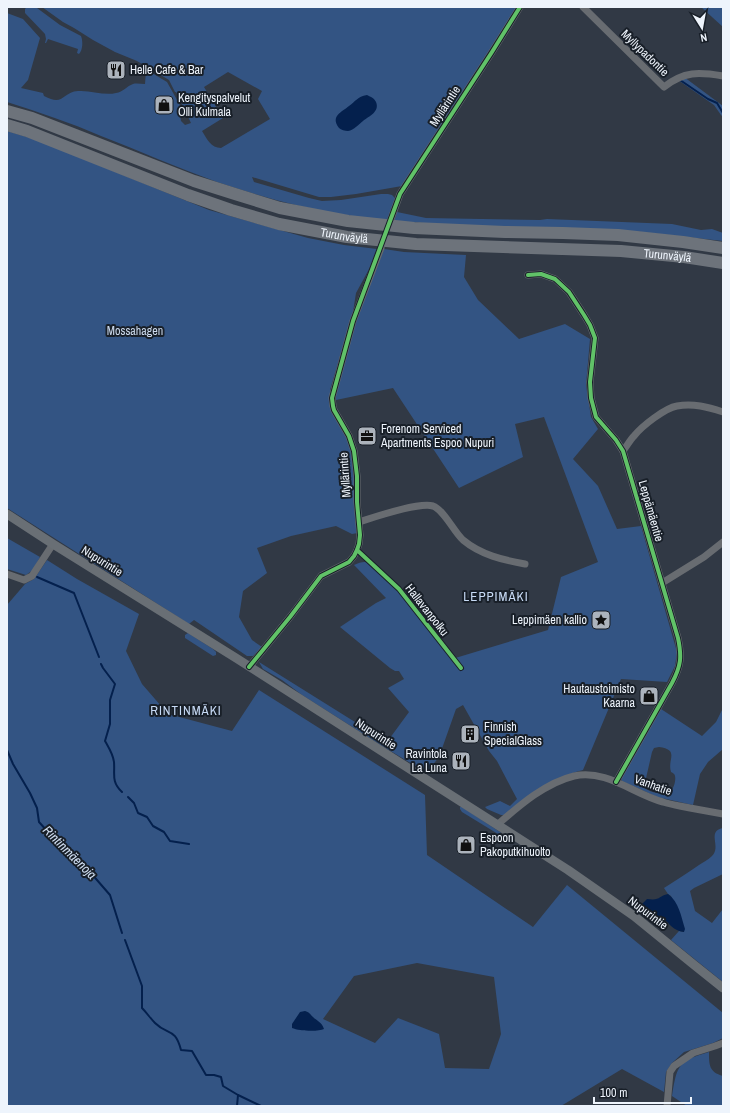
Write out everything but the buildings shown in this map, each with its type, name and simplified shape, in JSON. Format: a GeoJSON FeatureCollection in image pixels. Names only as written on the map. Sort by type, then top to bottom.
{"type":"FeatureCollection","features":[{"type":"Feature","properties":{"kind":"highway","name":"Turunväylä"},"geometry":{"type":"LineString","coordinates":[[7,111],[32,118],[194,181],[280,208],[348,221],[414,228],[618,236],[683,242],[723,248]]}},
{"type":"Feature","properties":{"kind":"highway","name":"Turunväylä"},"geometry":{"type":"LineString","coordinates":[[7,125],[188,195],[231,210],[279,224],[347,237],[416,244],[621,251],[684,257],[723,263]]}},
{"type":"Feature","properties":{"kind":"main road","name":"Nupurintie"},"geometry":{"type":"LineString","coordinates":[[7,514],[568,870],[634,916],[723,988]]}},
{"type":"Feature","properties":{"kind":"street","name":"Myllärintie"},"geometry":{"type":"LineString","coordinates":[[391,219],[400,194],[520,7]]}},
{"type":"Feature","properties":{"kind":"street","name":"Myllypadontie"},"geometry":{"type":"LineString","coordinates":[[583,7],[664,87],[673,79],[682,76],[706,73],[723,76]]}},
{"type":"Feature","properties":{"kind":"street","name":"Myllärintie"},"geometry":{"type":"LineString","coordinates":[[249,667],[321,576],[349,562],[360,544],[357,476],[354,451],[352,442],[334,410],[332,398],[353,321],[381,248]]}},
{"type":"Feature","properties":{"kind":"street","name":"Leppämäentie"},"geometry":{"type":"LineString","coordinates":[[528,275],[541,274],[555,278],[569,292],[590,325],[595,338],[590,382],[591,398],[596,417],[616,440],[623,451],[678,638],[680,650],[678,672],[616,782]]}},
{"type":"Feature","properties":{"kind":"street"},"geometry":{"type":"LineString","coordinates":[[623,451],[641,429],[666,410],[676,406],[689,405],[723,412]]}},
{"type":"Feature","properties":{"kind":"street"},"geometry":{"type":"LineString","coordinates":[[359,522],[411,507],[424,505],[433,506],[442,512],[462,540],[482,552],[500,559],[525,564]]}},
{"type":"Feature","properties":{"kind":"street"},"geometry":{"type":"LineString","coordinates":[[662,583],[704,557],[723,542]]}},
{"type":"Feature","properties":{"kind":"street"},"geometry":{"type":"LineString","coordinates":[[7,574],[24,580],[32,576],[53,544]]}},
{"type":"Feature","properties":{"kind":"street","name":"Vanhatie"},"geometry":{"type":"LineString","coordinates":[[497,825],[520,804],[542,790],[573,776],[584,775],[616,782],[643,795],[663,802],[723,814]]}},
{"type":"Feature","properties":{"kind":"street"},"geometry":{"type":"LineString","coordinates":[[667,1106],[670,1072],[674,1066],[693,1053],[723,1043]]}},
{"type":"Feature","properties":{"kind":"green space"},"geometry":{"type":"Polygon","coordinates":[[[27,7],[37,8],[60,25],[81,36],[82,45],[79,54],[77,53],[78,49],[48,39],[45,43],[45,34],[25,13],[25,9],[27,7]]]}},
{"type":"Feature","properties":{"kind":"green space"},"geometry":{"type":"Polygon","coordinates":[[[42,7],[518,7],[402,186],[356,194],[319,197],[252,177],[254,182],[322,201],[341,200],[381,194],[392,195],[395,198],[389,220],[362,218],[330,212],[249,192],[202,177],[67,122],[7,102],[7,13],[23,19],[40,38],[28,80],[21,88],[43,93],[44,96],[56,100],[78,91],[107,94],[116,93],[133,84],[145,84],[146,71],[135,70],[134,68],[137,64],[167,82],[181,107],[181,121],[185,125],[191,123],[169,80],[137,61],[115,52],[93,40],[42,7]],[[228,72],[204,87],[223,118],[202,131],[212,145],[221,148],[270,119],[258,99],[262,91],[228,72]]]}},
{"type":"Feature","properties":{"kind":"green space"},"geometry":{"type":"Polygon","coordinates":[[[701,7],[723,7],[723,27],[701,7]]]}},
{"type":"Feature","properties":{"kind":"green space"},"geometry":{"type":"Polygon","coordinates":[[[684,77],[723,106],[723,117],[714,105],[678,80],[684,77]]]}},
{"type":"Feature","properties":{"kind":"green space","name":"Mossahagen"},"geometry":{"type":"Polygon","coordinates":[[[7,131],[37,140],[209,210],[308,238],[344,245],[377,249],[374,260],[356,293],[353,312],[330,390],[330,400],[349,441],[352,451],[358,533],[352,534],[336,526],[291,536],[257,548],[267,573],[243,591],[239,617],[252,640],[262,647],[253,656],[247,656],[194,620],[189,624],[7,508],[7,131]]]}},
{"type":"Feature","properties":{"kind":"green space"},"geometry":{"type":"Polygon","coordinates":[[[397,212],[426,218],[547,219],[672,224],[701,230],[712,229],[723,233],[723,241],[632,231],[499,228],[394,221],[397,212]]]}},
{"type":"Feature","properties":{"kind":"green space"},"geometry":{"type":"Polygon","coordinates":[[[384,249],[404,252],[466,255],[464,277],[478,300],[519,339],[565,324],[590,339],[586,385],[591,417],[598,429],[573,459],[598,486],[617,529],[641,526],[677,652],[675,666],[667,682],[621,679],[583,770],[571,773],[551,783],[504,815],[485,807],[500,801],[510,806],[517,799],[497,761],[489,751],[463,705],[456,709],[439,757],[428,771],[424,768],[422,770],[302,695],[282,680],[263,669],[259,662],[387,742],[409,712],[388,688],[404,679],[399,671],[395,671],[390,668],[340,627],[386,598],[354,565],[364,562],[373,566],[398,591],[452,659],[548,630],[561,577],[598,562],[544,417],[515,424],[523,457],[459,488],[393,388],[336,400],[336,389],[357,319],[384,249]]]}},
{"type":"Feature","properties":{"kind":"green space"},"geometry":{"type":"Polygon","coordinates":[[[7,538],[40,557],[33,570],[26,575],[7,569],[7,538]]]}},
{"type":"Feature","properties":{"kind":"green space"},"geometry":{"type":"Polygon","coordinates":[[[47,560],[139,614],[126,651],[142,684],[168,714],[232,731],[259,690],[425,795],[427,855],[533,927],[567,885],[723,1013],[723,1038],[713,1043],[684,1052],[672,1063],[666,1072],[664,1092],[622,1069],[561,1106],[7,1106],[7,605],[25,584],[34,579],[47,560]],[[417,963],[354,976],[323,1019],[375,1043],[398,1018],[439,1034],[445,1068],[489,1069],[501,1034],[494,977],[417,963]]]}},
{"type":"Feature","properties":{"kind":"green space"},"geometry":{"type":"Polygon","coordinates":[[[188,633],[213,649],[216,652],[216,655],[213,656],[185,638],[185,635],[188,633]]]}},
{"type":"Feature","properties":{"kind":"green space"},"geometry":{"type":"Polygon","coordinates":[[[723,708],[723,749],[708,762],[700,774],[693,805],[657,797],[622,781],[621,777],[661,709],[702,736],[716,722],[723,708]],[[654,748],[652,752],[644,787],[653,792],[667,792],[673,788],[675,775],[671,772],[670,767],[671,753],[665,748],[654,748]]]}},
{"type":"Feature","properties":{"kind":"green space"},"geometry":{"type":"Polygon","coordinates":[[[460,807],[501,833],[498,834],[462,812],[460,807]]]}},
{"type":"Feature","properties":{"kind":"green space"},"geometry":{"type":"Polygon","coordinates":[[[723,828],[723,874],[690,891],[695,911],[712,923],[723,909],[723,982],[671,940],[679,931],[684,932],[671,896],[664,888],[712,856],[716,848],[716,832],[723,828]]]}},
{"type":"Feature","properties":{"kind":"green space"},"geometry":{"type":"Polygon","coordinates":[[[709,1052],[709,1061],[712,1070],[723,1076],[723,1106],[687,1106],[672,1096],[678,1071],[685,1062],[691,1058],[709,1052]]]}},
{"type":"Feature","properties":{"kind":"shaded area"},"geometry":{"type":"Polygon","coordinates":[[[367,95],[376,102],[377,105],[375,111],[352,129],[347,131],[340,129],[337,124],[336,117],[340,112],[359,98],[367,95]]]}},
{"type":"Feature","properties":{"kind":"shaded area"},"geometry":{"type":"Polygon","coordinates":[[[668,894],[675,901],[679,910],[685,929],[684,932],[675,929],[659,916],[654,915],[651,917],[643,908],[642,904],[647,899],[657,899],[668,894]]]}},
{"type":"Feature","properties":{"kind":"shaded area"},"geometry":{"type":"Polygon","coordinates":[[[305,1011],[321,1023],[324,1029],[308,1031],[292,1028],[292,1024],[300,1012],[305,1011]]]}},
{"type":"Feature","properties":{"kind":"waterway"},"geometry":{"type":"LineString","coordinates":[[680,80],[708,99],[717,103],[723,113]]}},
{"type":"Feature","properties":{"kind":"waterway"},"geometry":{"type":"LineString","coordinates":[[37,577],[74,593],[99,657]]}},
{"type":"Feature","properties":{"kind":"waterway"},"geometry":{"type":"LineString","coordinates":[[101,664],[115,684],[110,700],[110,724],[105,741],[111,751],[116,785],[122,792]]}},
{"type":"Feature","properties":{"kind":"waterway","name":"Rintinmäenoja"},"geometry":{"type":"LineString","coordinates":[[7,750],[37,808],[39,822],[48,832],[77,857],[110,895],[122,933]]}},
{"type":"Feature","properties":{"kind":"waterway"},"geometry":{"type":"LineString","coordinates":[[128,797],[134,803],[138,813],[147,817],[153,826],[164,832],[170,841],[189,844]]}},
{"type":"Feature","properties":{"kind":"waterway","name":"Rintinmäenoja"},"geometry":{"type":"LineString","coordinates":[[125,940],[142,986],[142,1008],[160,1027],[174,1035],[181,1050],[192,1051],[206,1075],[221,1077],[223,1086],[261,1106]]}},
{"type":"Feature","properties":{"kind":"waterway"},"geometry":{"type":"LineString","coordinates":[[237,1106],[238,1095]]}},
{"type":"Feature","properties":{"kind":"cycle path"},"geometry":{"type":"LineString","coordinates":[[249,667],[321,576],[349,562],[357,550],[360,535],[357,502],[357,476],[354,451],[349,436],[334,410],[332,398],[353,321],[400,194],[520,7]]}},
{"type":"Feature","properties":{"kind":"cycle path"},"geometry":{"type":"LineString","coordinates":[[528,275],[541,274],[555,279],[569,292],[590,325],[595,338],[590,382],[591,398],[596,417],[616,440],[623,451],[678,638],[680,661],[675,677],[616,782]]}},
{"type":"Feature","properties":{"kind":"cycle path","name":"Hallavanpolku"},"geometry":{"type":"LineString","coordinates":[[357,550],[399,589],[461,668]]}},
{"type":"Feature","properties":{"kind":"place","name":"Helle Cafe & Bar"},"geometry":{"type":"Point","coordinates":[116,70]}},
{"type":"Feature","properties":{"kind":"place","name":"Kengityspalvelut Olli Kulmala"},"geometry":{"type":"Point","coordinates":[164,105]}},
{"type":"Feature","properties":{"kind":"place","name":"Forenom Serviced Apartments Espoo Nupuri"},"geometry":{"type":"Point","coordinates":[367,436]}},
{"type":"Feature","properties":{"kind":"place","name":"Leppimäen kallio"},"geometry":{"type":"Point","coordinates":[601,620]}},
{"type":"Feature","properties":{"kind":"place","name":"Hautaustoimisto Kaarna"},"geometry":{"type":"Point","coordinates":[649,696]}},
{"type":"Feature","properties":{"kind":"place","name":"Finnish SpecialGlass"},"geometry":{"type":"Point","coordinates":[470,734]}},
{"type":"Feature","properties":{"kind":"place","name":"Ravintola La Luna"},"geometry":{"type":"Point","coordinates":[461,761]}},
{"type":"Feature","properties":{"kind":"place","name":"Espoon Pakoputkihuolto"},"geometry":{"type":"Point","coordinates":[466,845]}},
{"type":"Feature","properties":{"kind":"district","name":"LEPPIMÄKI"},"geometry":{"type":"Point","coordinates":[496,596]}},
{"type":"Feature","properties":{"kind":"district","name":"RINTINMÄKI"},"geometry":{"type":"Point","coordinates":[186,710]}}]}
